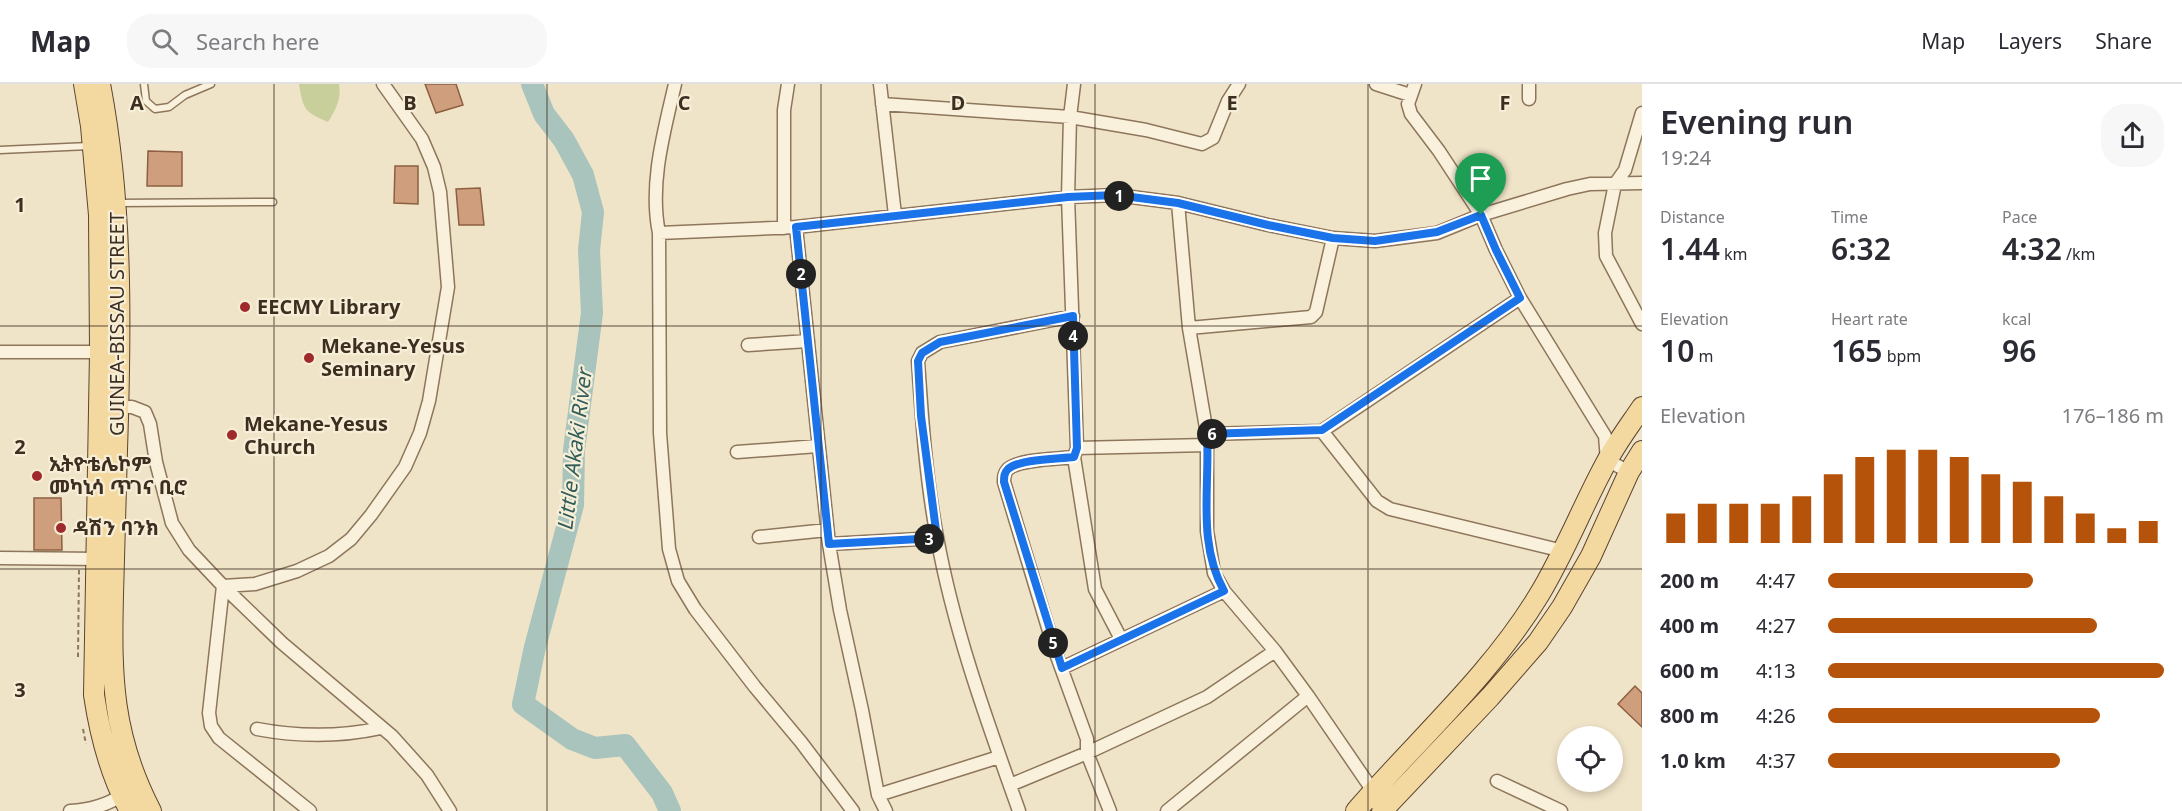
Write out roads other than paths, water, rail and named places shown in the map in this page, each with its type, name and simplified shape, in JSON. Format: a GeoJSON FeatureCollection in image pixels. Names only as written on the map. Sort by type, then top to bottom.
{"type":"FeatureCollection","features":[{"type":"Feature","properties":{"kind":"main road"},"geometry":{"type":"LineString","coordinates":[[84,84],[93,145],[99,215],[104,559],[94,694],[104,745],[126,803]]}},
{"type":"Feature","properties":{"kind":"main road","name":"GUINEA-BISSAU STREET"},"geometry":{"type":"LineString","coordinates":[[100,84],[107,121],[116,203],[118,407],[104,559],[113,688],[125,748],[151,811]]}},
{"type":"Feature","properties":{"kind":"main road"},"geometry":{"type":"LineString","coordinates":[[1356,811],[1468,688],[1515,631],[1539,595],[1563,551],[1607,460],[1642,407]]}},
{"type":"Feature","properties":{"kind":"main road"},"geometry":{"type":"LineString","coordinates":[[1382,811],[1490,697],[1538,642],[1562,607],[1591,556],[1629,472],[1642,452]]}},
{"type":"Feature","properties":{"kind":"street"},"geometry":{"type":"LineString","coordinates":[[222,586],[255,584],[297,571],[329,556],[351,539],[371,515],[405,467],[420,434],[429,401],[448,286],[440,192],[434,167],[422,139],[383,84]]}},
{"type":"Feature","properties":{"kind":"street"},"geometry":{"type":"LineString","coordinates":[[675,84],[656,175],[655,215],[659,232],[660,433],[669,549],[678,581],[695,609],[853,811]]}},
{"type":"Feature","properties":{"kind":"street"},"geometry":{"type":"LineString","coordinates":[[788,84],[784,110],[790,227],[808,341],[827,530],[840,610],[878,795],[886,811]]}},
{"type":"Feature","properties":{"kind":"street"},"geometry":{"type":"LineString","coordinates":[[880,84],[895,215]]}},
{"type":"Feature","properties":{"kind":"street"},"geometry":{"type":"LineString","coordinates":[[1074,84],[1070,117],[1068,197],[1075,452],[1095,589],[1121,639]]}},
{"type":"Feature","properties":{"kind":"street"},"geometry":{"type":"LineString","coordinates":[[882,104],[1070,117],[1146,130],[1202,144],[1213,138],[1228,101],[1239,84]]}},
{"type":"Feature","properties":{"kind":"street"},"geometry":{"type":"LineString","coordinates":[[1376,84],[1413,89],[1408,104],[1411,114],[1439,151],[1481,215],[1520,298],[1605,436],[1607,460],[1629,472]]}},
{"type":"Feature","properties":{"kind":"street"},"geometry":{"type":"LineString","coordinates":[[1529,99],[1530,84]]}},
{"type":"Feature","properties":{"kind":"street"},"geometry":{"type":"LineString","coordinates":[[1642,113],[1625,170],[1615,184],[1605,233],[1606,256],[1642,324]]}},
{"type":"Feature","properties":{"kind":"street"},"geometry":{"type":"LineString","coordinates":[[659,232],[790,227],[1068,197],[1116,195],[1178,203],[1333,238],[1375,241],[1437,232],[1481,215],[1590,184],[1642,183]]}},
{"type":"Feature","properties":{"kind":"street"},"geometry":{"type":"LineString","coordinates":[[1178,203],[1189,328],[1207,439],[1207,531],[1214,573],[1224,591],[1275,651],[1308,696],[1373,791]]}},
{"type":"Feature","properties":{"kind":"street"},"geometry":{"type":"LineString","coordinates":[[1189,328],[1311,316],[1316,312],[1333,238]]}},
{"type":"Feature","properties":{"kind":"street"},"geometry":{"type":"LineString","coordinates":[[1110,811],[1087,753],[1088,739],[1062,668],[1004,482],[1004,474],[1009,468],[1018,464],[1075,452],[1322,430],[1520,298]]}},
{"type":"Feature","properties":{"kind":"street"},"geometry":{"type":"LineString","coordinates":[[1019,811],[964,649],[937,538],[921,416],[918,361],[922,353],[940,342],[1073,316]]}},
{"type":"Feature","properties":{"kind":"street"},"geometry":{"type":"LineString","coordinates":[[748,345],[808,341]]}},
{"type":"Feature","properties":{"kind":"street"},"geometry":{"type":"LineString","coordinates":[[0,352],[100,352]]}},
{"type":"Feature","properties":{"kind":"street"},"geometry":{"type":"LineString","coordinates":[[118,407],[132,407],[145,412],[150,424],[158,471],[172,523],[189,550],[222,586],[282,643],[381,728],[427,775],[450,811]]}},
{"type":"Feature","properties":{"kind":"street"},"geometry":{"type":"LineString","coordinates":[[1322,430],[1377,501],[1390,509],[1563,551]]}},
{"type":"Feature","properties":{"kind":"street"},"geometry":{"type":"LineString","coordinates":[[737,452],[818,446]]}},
{"type":"Feature","properties":{"kind":"street"},"geometry":{"type":"LineString","coordinates":[[759,537],[827,530]]}},
{"type":"Feature","properties":{"kind":"street"},"geometry":{"type":"LineString","coordinates":[[829,544],[937,538]]}},
{"type":"Feature","properties":{"kind":"street"},"geometry":{"type":"LineString","coordinates":[[0,558],[104,559]]}},
{"type":"Feature","properties":{"kind":"street"},"geometry":{"type":"LineString","coordinates":[[222,586],[209,713],[212,726],[219,738],[310,811]]}},
{"type":"Feature","properties":{"kind":"street"},"geometry":{"type":"LineString","coordinates":[[1062,668],[1224,591]]}},
{"type":"Feature","properties":{"kind":"street"},"geometry":{"type":"LineString","coordinates":[[1010,785],[1087,753],[1207,697],[1275,651]]}},
{"type":"Feature","properties":{"kind":"street"},"geometry":{"type":"LineString","coordinates":[[1167,811],[1308,696]]}},
{"type":"Feature","properties":{"kind":"street"},"geometry":{"type":"LineString","coordinates":[[257,729],[305,736],[352,733],[381,728]]}},
{"type":"Feature","properties":{"kind":"street"},"geometry":{"type":"LineString","coordinates":[[878,795],[999,757]]}},
{"type":"Feature","properties":{"kind":"street"},"geometry":{"type":"LineString","coordinates":[[1497,781],[1561,811]]}},
{"type":"Feature","properties":{"kind":"street"},"geometry":{"type":"LineString","coordinates":[[70,811],[126,803]]}},
{"type":"Feature","properties":{"kind":"lane"},"geometry":{"type":"LineString","coordinates":[[144,84],[146,102],[155,110],[169,107],[185,95],[211,84]]}},
{"type":"Feature","properties":{"kind":"lane"},"geometry":{"type":"LineString","coordinates":[[0,150],[93,145]]}},
{"type":"Feature","properties":{"kind":"lane"},"geometry":{"type":"LineString","coordinates":[[116,203],[273,202]]}},
{"type":"Feature","properties":{"kind":"waterway","name":"Little Akaki River"},"geometry":{"type":"LineString","coordinates":[[532,84],[544,114],[564,140],[583,175],[593,212],[589,250],[592,313],[574,450],[573,505],[535,647],[523,704],[572,739],[595,748],[625,745],[662,793],[670,811]]}},
{"type":"Feature","properties":{"kind":"place","name":"EECMY Library"},"geometry":{"type":"Point","coordinates":[245,307]}},
{"type":"Feature","properties":{"kind":"place","name":"Mekane-Yesus Seminary"},"geometry":{"type":"Point","coordinates":[309,358]}},
{"type":"Feature","properties":{"kind":"place","name":"Mekane-Yesus Church"},"geometry":{"type":"Point","coordinates":[232,435]}},
{"type":"Feature","properties":{"kind":"place","name":"ኢትዮቴሌኮም መካኒሳ ጥገና ቢሮ"},"geometry":{"type":"Point","coordinates":[37,476]}},
{"type":"Feature","properties":{"kind":"place","name":"ዳሽን ባንክ"},"geometry":{"type":"Point","coordinates":[61,528]}}]}
